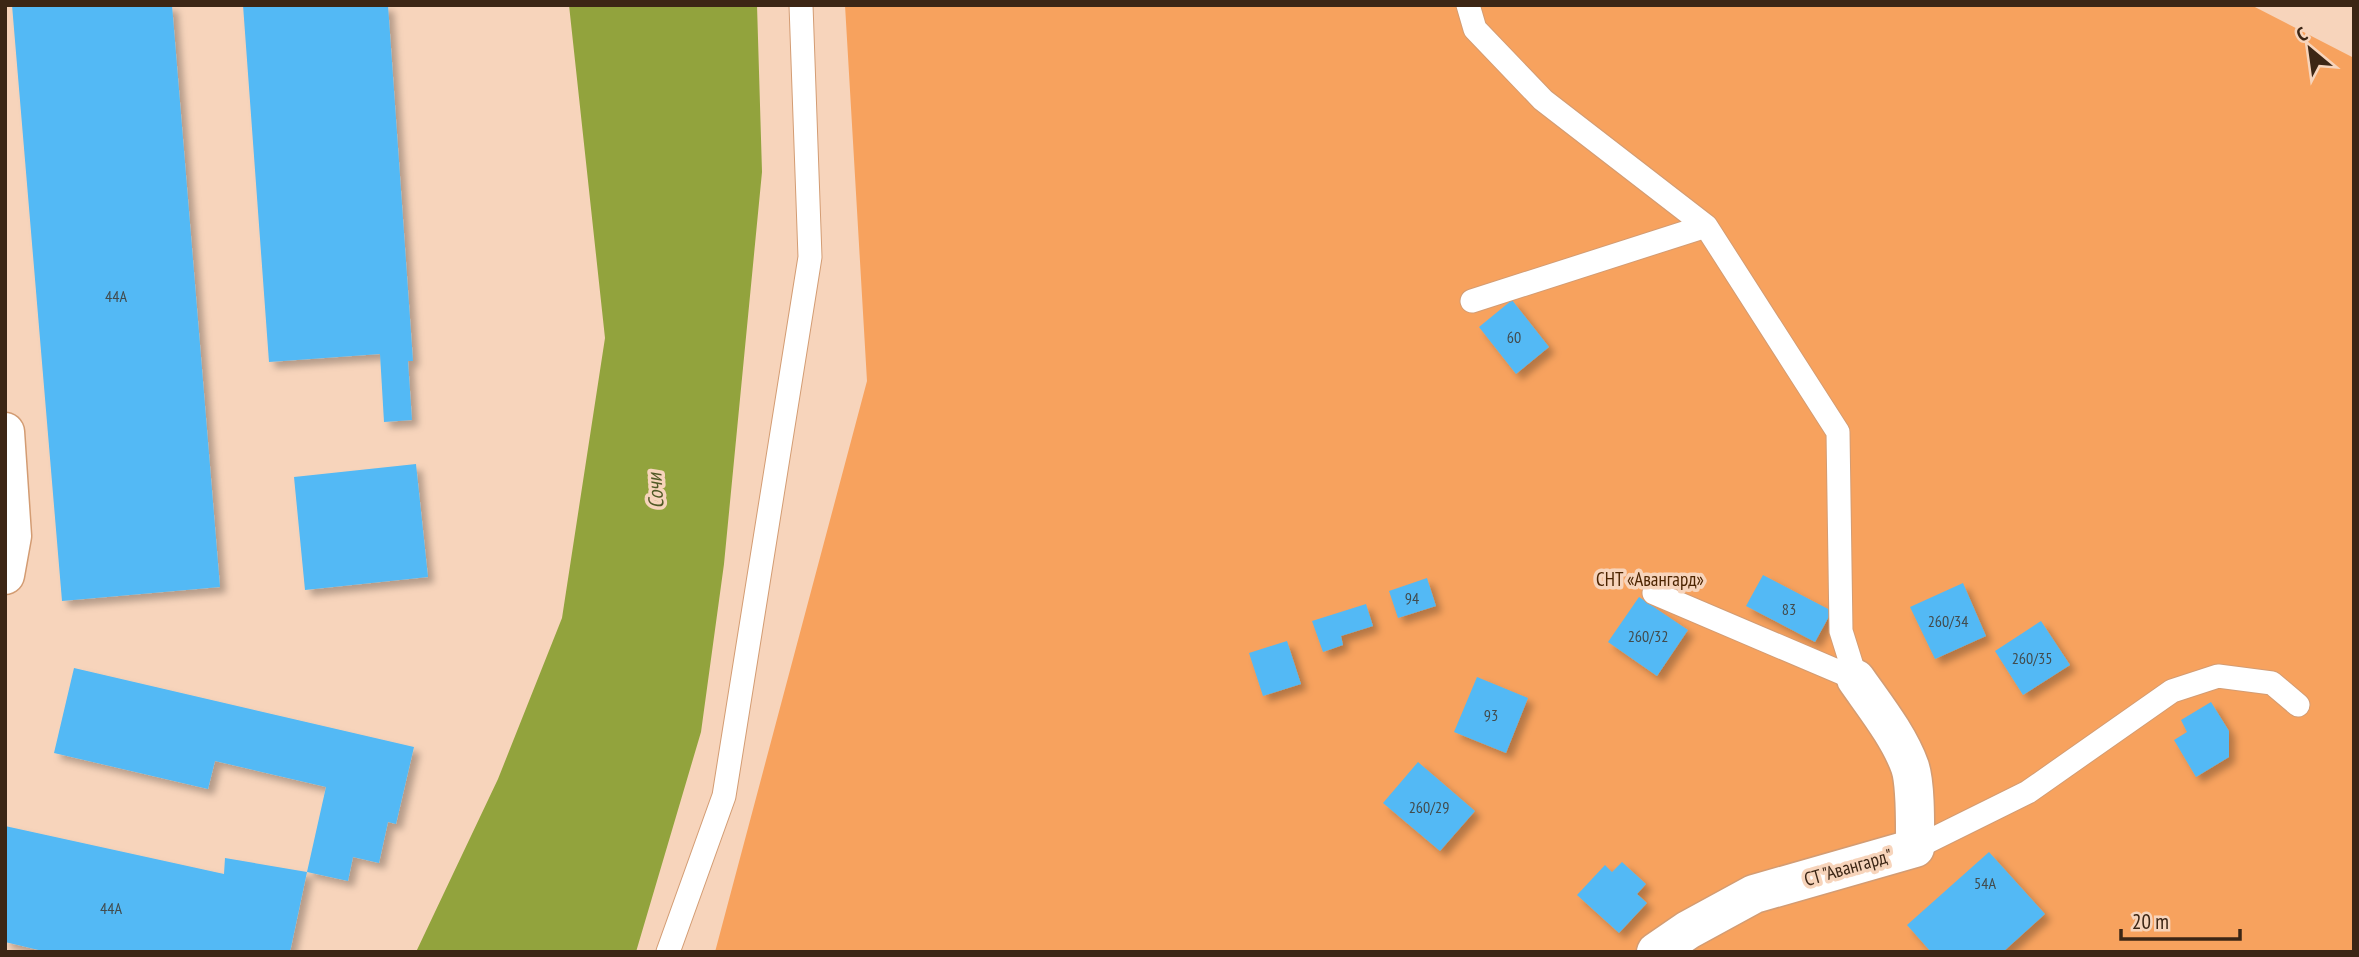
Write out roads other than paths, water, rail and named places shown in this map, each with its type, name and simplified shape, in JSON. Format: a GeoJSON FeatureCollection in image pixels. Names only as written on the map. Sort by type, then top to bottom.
{"type":"FeatureCollection","features":[{"type":"Feature","properties":{"kind":"street"},"geometry":{"type":"LineString","coordinates":[[5,432],[12,536],[5,575]]}},
{"type":"Feature","properties":{"kind":"street","name":"СТ \"Авангард\""},"geometry":{"type":"LineString","coordinates":[[1656,952],[1688,930],[1754,894],[1914,848],[1915,816],[1910,768],[1886,722],[1856,679]]}},
{"type":"Feature","properties":{"kind":"lane"},"geometry":{"type":"LineString","coordinates":[[668,952],[724,796],[810,257],[800,5]]}},
{"type":"Feature","properties":{"kind":"lane"},"geometry":{"type":"LineString","coordinates":[[1468,5],[1475,29],[1543,100],[1706,226],[1838,432],[1841,631],[1856,679]]}},
{"type":"Feature","properties":{"kind":"lane"},"geometry":{"type":"LineString","coordinates":[[1472,302],[1706,226]]}},
{"type":"Feature","properties":{"kind":"lane"},"geometry":{"type":"LineString","coordinates":[[1654,593],[1856,679]]}},
{"type":"Feature","properties":{"kind":"lane"},"geometry":{"type":"LineString","coordinates":[[1914,848],[2028,792],[2172,691],[2218,676],[2272,683],[2298,705]]}},
{"type":"Feature","properties":{"kind":"water","name":"Сочи"},"geometry":{"type":"Polygon","coordinates":[[[569,5],[757,5],[762,172],[724,564],[701,732],[636,952],[416,952],[498,779],[562,618],[605,338],[569,5]]]}},
{"type":"Feature","properties":{"kind":"park label","name":"СНТ «Авангард»"},"geometry":{"type":"Point","coordinates":[1650,579]}}]}
